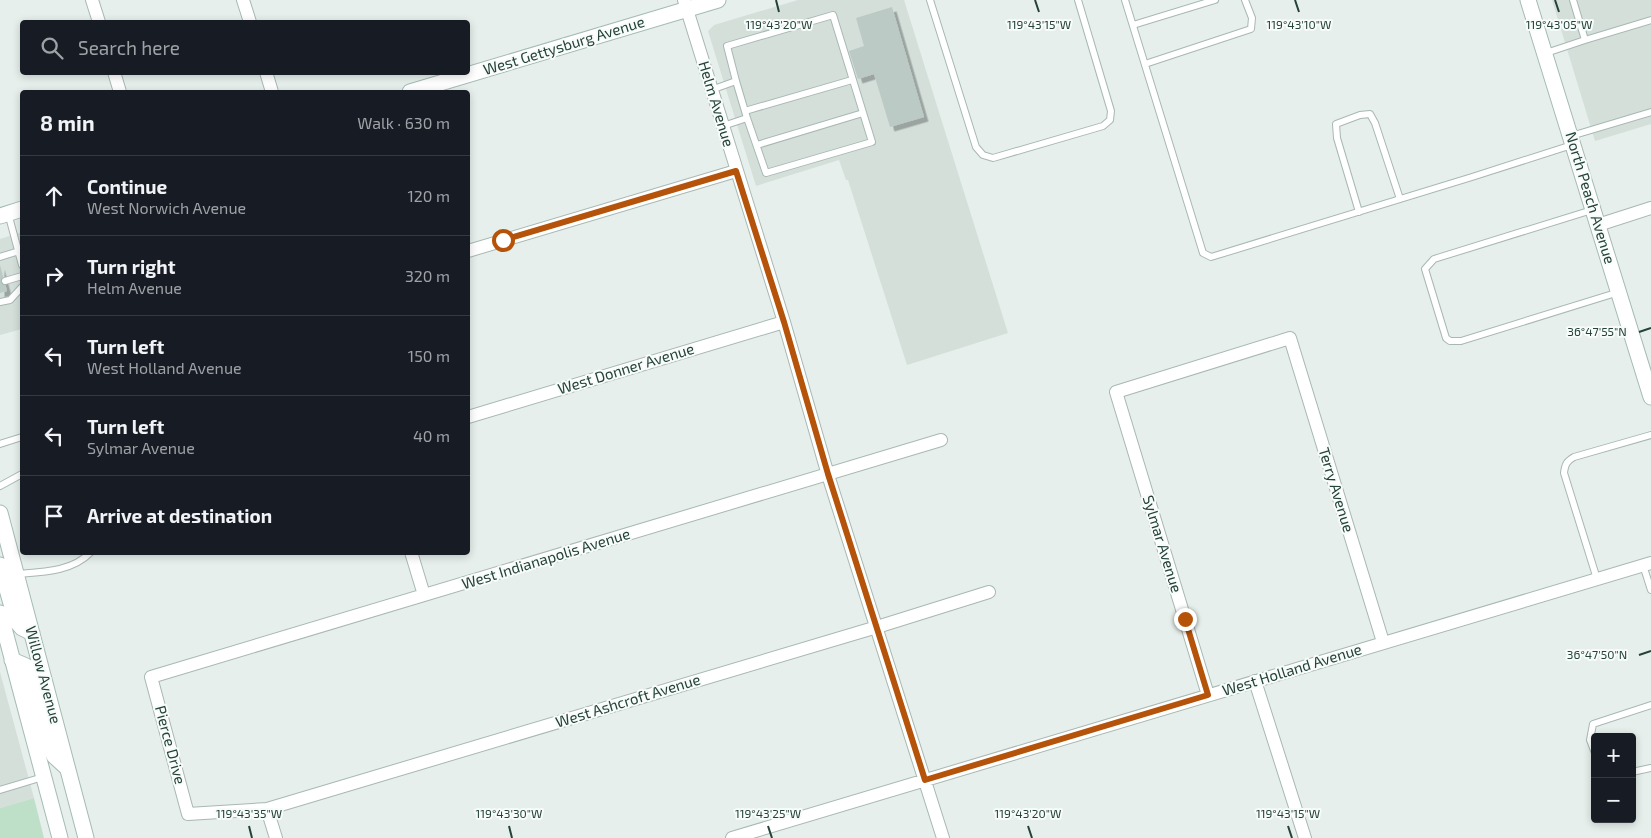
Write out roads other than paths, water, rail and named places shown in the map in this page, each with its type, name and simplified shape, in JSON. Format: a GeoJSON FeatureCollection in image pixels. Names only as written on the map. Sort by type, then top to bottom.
{"type":"FeatureCollection","features":[{"type":"Feature","properties":{"kind":"main road","name":"West Gettysburg Avenue"},"geometry":{"type":"LineString","coordinates":[[470,73],[685,5],[718,0]]}},
{"type":"Feature","properties":{"kind":"main road","name":"North Peach Avenue"},"geometry":{"type":"LineString","coordinates":[[1528,0],[1619,292],[1648,377],[1651,397]]}},
{"type":"Feature","properties":{"kind":"main road","name":"West Gettysburg Avenue"},"geometry":{"type":"LineString","coordinates":[[416,90],[464,75]]}},
{"type":"Feature","properties":{"kind":"main road","name":"Willow Avenue"},"geometry":{"type":"LineString","coordinates":[[0,513],[86,838]]}},
{"type":"Feature","properties":{"kind":"main road"},"geometry":{"type":"LineString","coordinates":[[0,549],[16,574]]}},
{"type":"Feature","properties":{"kind":"main road"},"geometry":{"type":"LineString","coordinates":[[0,565],[16,621],[22,628],[32,633]]}},
{"type":"Feature","properties":{"kind":"main road","name":"Willow Avenue"},"geometry":{"type":"LineString","coordinates":[[0,613],[9,660],[60,838]]}},
{"type":"Feature","properties":{"kind":"main road"},"geometry":{"type":"LineString","coordinates":[[9,660],[26,666],[32,679],[54,756],[67,768]]}},
{"type":"Feature","properties":{"kind":"street"},"geometry":{"type":"LineString","coordinates":[[92,0],[98,20]]}},
{"type":"Feature","properties":{"kind":"street"},"geometry":{"type":"LineString","coordinates":[[243,0],[249,20]]}},
{"type":"Feature","properties":{"kind":"street","name":"Helm Avenue"},"geometry":{"type":"LineString","coordinates":[[685,5],[784,322],[828,474],[943,838]]}},
{"type":"Feature","properties":{"kind":"street"},"geometry":{"type":"LineString","coordinates":[[115,75],[118,90]]}},
{"type":"Feature","properties":{"kind":"street"},"geometry":{"type":"LineString","coordinates":[[267,75],[271,90]]}},
{"type":"Feature","properties":{"kind":"street"},"geometry":{"type":"LineString","coordinates":[[470,250],[736,171]]}},
{"type":"Feature","properties":{"kind":"street"},"geometry":{"type":"LineString","coordinates":[[1598,225],[1651,208]]}},
{"type":"Feature","properties":{"kind":"street","name":"West Donner Avenue"},"geometry":{"type":"LineString","coordinates":[[470,416],[784,322]]}},
{"type":"Feature","properties":{"kind":"street","name":"Sylmar Avenue"},"geometry":{"type":"LineString","coordinates":[[1208,695],[1116,392],[1290,338]]}},
{"type":"Feature","properties":{"kind":"street","name":"Terry Avenue"},"geometry":{"type":"LineString","coordinates":[[1290,338],[1382,642]]}},
{"type":"Feature","properties":{"kind":"street","name":"West Indianapolis Avenue"},"geometry":{"type":"LineString","coordinates":[[152,677],[941,440]]}},
{"type":"Feature","properties":{"kind":"street"},"geometry":{"type":"LineString","coordinates":[[412,555],[424,595]]}},
{"type":"Feature","properties":{"kind":"street","name":"West Holland Avenue"},"geometry":{"type":"LineString","coordinates":[[732,838],[1647,564]]}},
{"type":"Feature","properties":{"kind":"street","name":"West Ashcroft Avenue"},"geometry":{"type":"LineString","coordinates":[[188,814],[267,809],[877,627],[988,592]]}},
{"type":"Feature","properties":{"kind":"street","name":"Pierce Drive"},"geometry":{"type":"LineString","coordinates":[[152,677],[188,814]]}},
{"type":"Feature","properties":{"kind":"street"},"geometry":{"type":"LineString","coordinates":[[1255,680],[1305,838]]}},
{"type":"Feature","properties":{"kind":"street"},"geometry":{"type":"LineString","coordinates":[[267,809],[276,838]]}},
{"type":"Feature","properties":{"kind":"lane"},"geometry":{"type":"LineString","coordinates":[[930,0],[976,148],[984,155],[993,158],[1103,126],[1110,120],[1111,111],[1078,0]]}},
{"type":"Feature","properties":{"kind":"lane"},"geometry":{"type":"LineString","coordinates":[[1125,0],[1203,253],[1211,257],[1400,199],[1651,112]]}},
{"type":"Feature","properties":{"kind":"lane"},"geometry":{"type":"LineString","coordinates":[[1133,25],[1215,0]]}},
{"type":"Feature","properties":{"kind":"lane"},"geometry":{"type":"LineString","coordinates":[[1145,64],[1251,29],[1252,18],[1245,0]]}},
{"type":"Feature","properties":{"kind":"lane"},"geometry":{"type":"LineString","coordinates":[[1573,0],[1585,40]]}},
{"type":"Feature","properties":{"kind":"lane"},"geometry":{"type":"LineString","coordinates":[[833,15],[852,80],[872,142],[766,173],[726,46],[833,15]]}},
{"type":"Feature","properties":{"kind":"lane"},"geometry":{"type":"LineString","coordinates":[[1544,53],[1651,20]]}},
{"type":"Feature","properties":{"kind":"lane"},"geometry":{"type":"LineString","coordinates":[[745,111],[852,80]]}},
{"type":"Feature","properties":{"kind":"lane"},"geometry":{"type":"LineString","coordinates":[[711,90],[736,81]]}},
{"type":"Feature","properties":{"kind":"lane"},"geometry":{"type":"LineString","coordinates":[[757,145],[863,113]]}},
{"type":"Feature","properties":{"kind":"lane"},"geometry":{"type":"LineString","coordinates":[[1359,212],[1337,138],[1336,124],[1360,115],[1370,114],[1375,123],[1400,199]]}},
{"type":"Feature","properties":{"kind":"lane"},"geometry":{"type":"LineString","coordinates":[[722,126],[748,118]]}},
{"type":"Feature","properties":{"kind":"lane"},"geometry":{"type":"LineString","coordinates":[[1593,209],[1434,259],[1425,269],[1446,338],[1450,341],[1461,341],[1619,292]]}},
{"type":"Feature","properties":{"kind":"lane"},"geometry":{"type":"LineString","coordinates":[[10,213],[20,256]]}},
{"type":"Feature","properties":{"kind":"lane"},"geometry":{"type":"LineString","coordinates":[[0,257],[19,251]]}},
{"type":"Feature","properties":{"kind":"lane"},"geometry":{"type":"LineString","coordinates":[[5,280],[20,276]]}},
{"type":"Feature","properties":{"kind":"lane"},"geometry":{"type":"LineString","coordinates":[[0,302],[10,300],[20,289]]}},
{"type":"Feature","properties":{"kind":"lane"},"geometry":{"type":"LineString","coordinates":[[1597,579],[1564,473],[1564,467],[1567,461],[1574,457],[1651,435]]}},
{"type":"Feature","properties":{"kind":"lane"},"geometry":{"type":"LineString","coordinates":[[0,444],[20,438]]}},
{"type":"Feature","properties":{"kind":"lane"},"geometry":{"type":"LineString","coordinates":[[0,486],[20,475]]}},
{"type":"Feature","properties":{"kind":"lane"},"geometry":{"type":"LineString","coordinates":[[16,574],[61,570],[89,555]]}},
{"type":"Feature","properties":{"kind":"lane"},"geometry":{"type":"LineString","coordinates":[[1647,564],[1651,590]]}},
{"type":"Feature","properties":{"kind":"lane"},"geometry":{"type":"LineString","coordinates":[[1591,733],[1593,724],[1651,705]]}},
{"type":"Feature","properties":{"kind":"lane"},"geometry":{"type":"LineString","coordinates":[[1636,771],[1651,768]]}},
{"type":"Feature","properties":{"kind":"lane"},"geometry":{"type":"LineString","coordinates":[[0,790],[44,777]]}}]}
